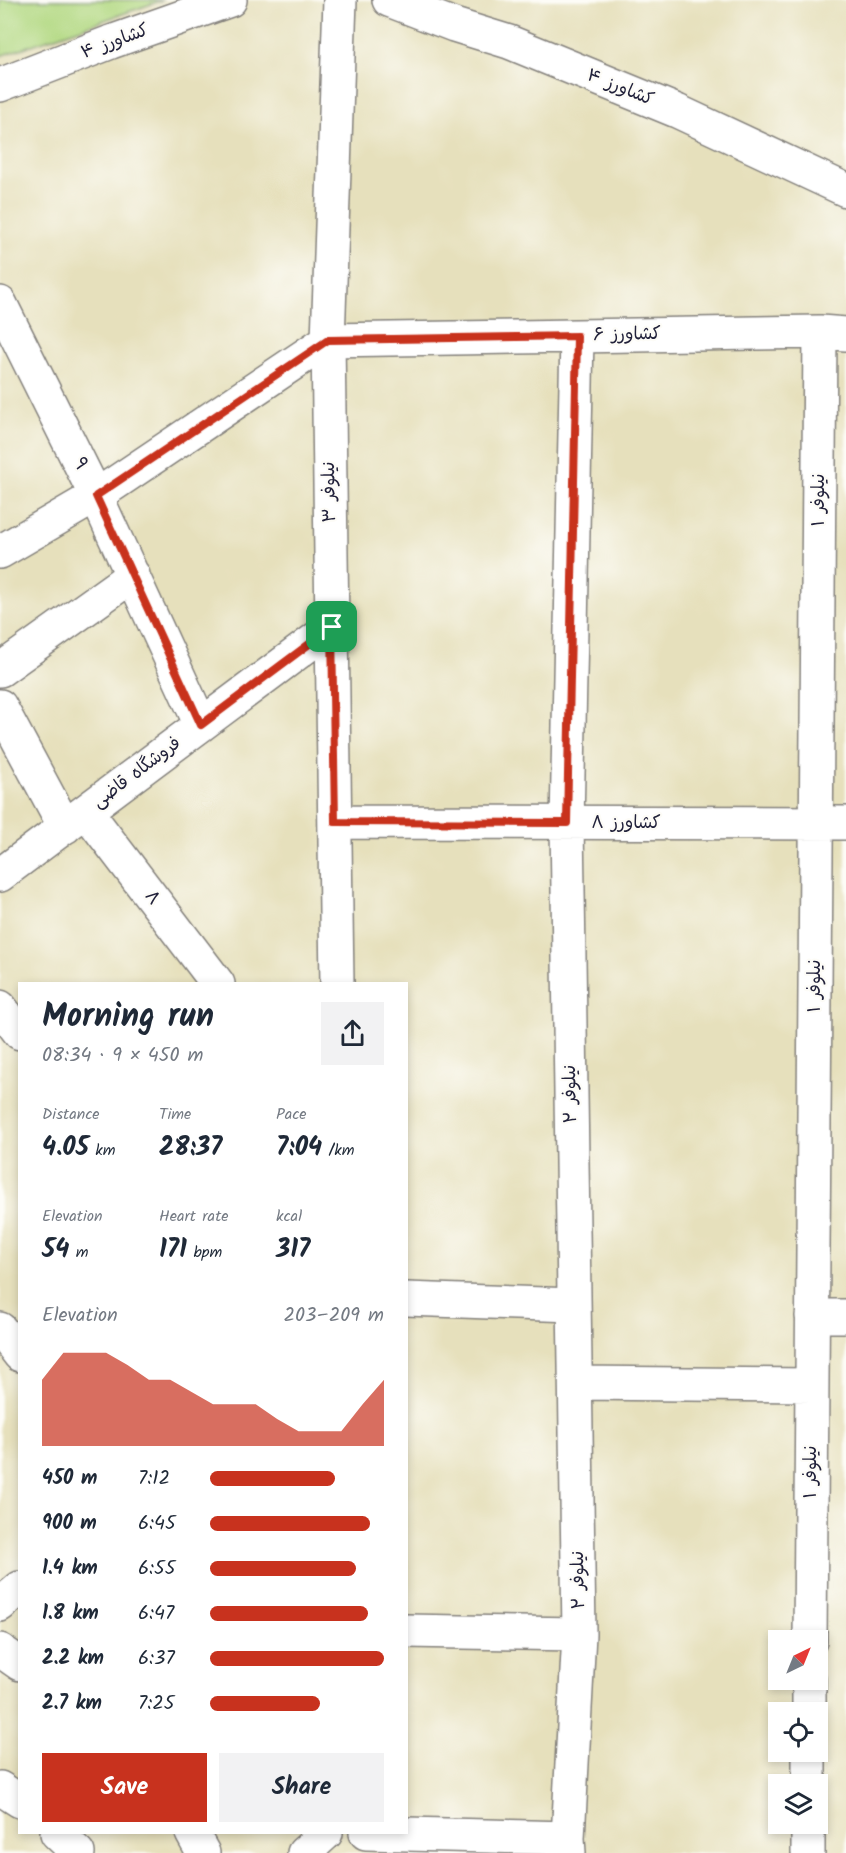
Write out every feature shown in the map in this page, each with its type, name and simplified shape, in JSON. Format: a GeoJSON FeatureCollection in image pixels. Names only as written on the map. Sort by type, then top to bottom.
{"type":"FeatureCollection","features":[{"type":"Feature","properties":{"kind":"street","name":"کشاورز ۴"},"geometry":{"type":"LineString","coordinates":[[0,85],[111,42],[230,0]]}},
{"type":"Feature","properties":{"kind":"street","name":"نیلوفر ۳"},"geometry":{"type":"LineString","coordinates":[[337,982],[328,340],[340,0]]}},
{"type":"Feature","properties":{"kind":"street","name":"کشاورز ۴"},"geometry":{"type":"LineString","coordinates":[[389,0],[453,25],[509,42],[677,111],[846,190]]}},
{"type":"Feature","properties":{"kind":"street","name":"۹"},"geometry":{"type":"LineString","coordinates":[[0,303],[96,496],[201,725]]}},
{"type":"Feature","properties":{"kind":"street","name":"کشاورز ۶"},"geometry":{"type":"LineString","coordinates":[[328,340],[833,333]]}},
{"type":"Feature","properties":{"kind":"street","name":"نیلوفر ۱"},"geometry":{"type":"LineString","coordinates":[[810,1630],[812,1316],[831,824],[833,333]]}},
{"type":"Feature","properties":{"kind":"street","name":"نیلوفر ۲"},"geometry":{"type":"LineString","coordinates":[[569,1846],[579,1634],[567,823],[577,336]]}},
{"type":"Feature","properties":{"kind":"street"},"geometry":{"type":"LineString","coordinates":[[0,552],[96,496],[328,340]]}},
{"type":"Feature","properties":{"kind":"street"},"geometry":{"type":"LineString","coordinates":[[0,670],[133,575]]}},
{"type":"Feature","properties":{"kind":"street","name":"فروشگاه قاضی"},"geometry":{"type":"LineString","coordinates":[[0,875],[332,627]]}},
{"type":"Feature","properties":{"kind":"street","name":"۸"},"geometry":{"type":"LineString","coordinates":[[0,706],[75,819],[216,982]]}},
{"type":"Feature","properties":{"kind":"street","name":"کشاورز ۸"},"geometry":{"type":"LineString","coordinates":[[335,822],[831,824]]}},
{"type":"Feature","properties":{"kind":"street"},"geometry":{"type":"LineString","coordinates":[[0,1007],[18,1030]]}},
{"type":"Feature","properties":{"kind":"street"},"geometry":{"type":"LineString","coordinates":[[408,1299],[574,1305]]}},
{"type":"Feature","properties":{"kind":"street"},"geometry":{"type":"LineString","coordinates":[[812,1316],[846,1316]]}},
{"type":"Feature","properties":{"kind":"street"},"geometry":{"type":"LineString","coordinates":[[0,1329],[18,1352]]}},
{"type":"Feature","properties":{"kind":"street"},"geometry":{"type":"LineString","coordinates":[[576,1383],[812,1385]]}},
{"type":"Feature","properties":{"kind":"street"},"geometry":{"type":"LineString","coordinates":[[0,1605],[18,1590]]}},
{"type":"Feature","properties":{"kind":"street"},"geometry":{"type":"LineString","coordinates":[[408,1631],[579,1634]]}},
{"type":"Feature","properties":{"kind":"street"},"geometry":{"type":"LineString","coordinates":[[0,1650],[18,1663]]}},
{"type":"Feature","properties":{"kind":"street"},"geometry":{"type":"LineString","coordinates":[[0,1788],[18,1800]]}},
{"type":"Feature","properties":{"kind":"street"},"geometry":{"type":"LineString","coordinates":[[58,1834],[78,1853]]}},
{"type":"Feature","properties":{"kind":"street"},"geometry":{"type":"LineString","coordinates":[[193,1834],[203,1853]]}},
{"type":"Feature","properties":{"kind":"street"},"geometry":{"type":"LineString","coordinates":[[304,1853],[325,1834]]}},
{"type":"Feature","properties":{"kind":"street"},"geometry":{"type":"LineString","coordinates":[[366,1834],[366,1853]]}},
{"type":"Feature","properties":{"kind":"street"},"geometry":{"type":"LineString","coordinates":[[382,1834],[569,1846]]}},
{"type":"Feature","properties":{"kind":"street"},"geometry":{"type":"LineString","coordinates":[[808,1834],[808,1853]]}},
{"type":"Feature","properties":{"kind":"green space"},"geometry":{"type":"Polygon","coordinates":[[[0,0],[163,0],[0,56],[0,0]]]}},
{"type":"Feature","properties":{"kind":"route"},"geometry":{"type":"LineString","coordinates":[[577,336],[567,823],[335,822],[332,627],[201,725],[96,496],[328,340],[577,336]]}}]}
